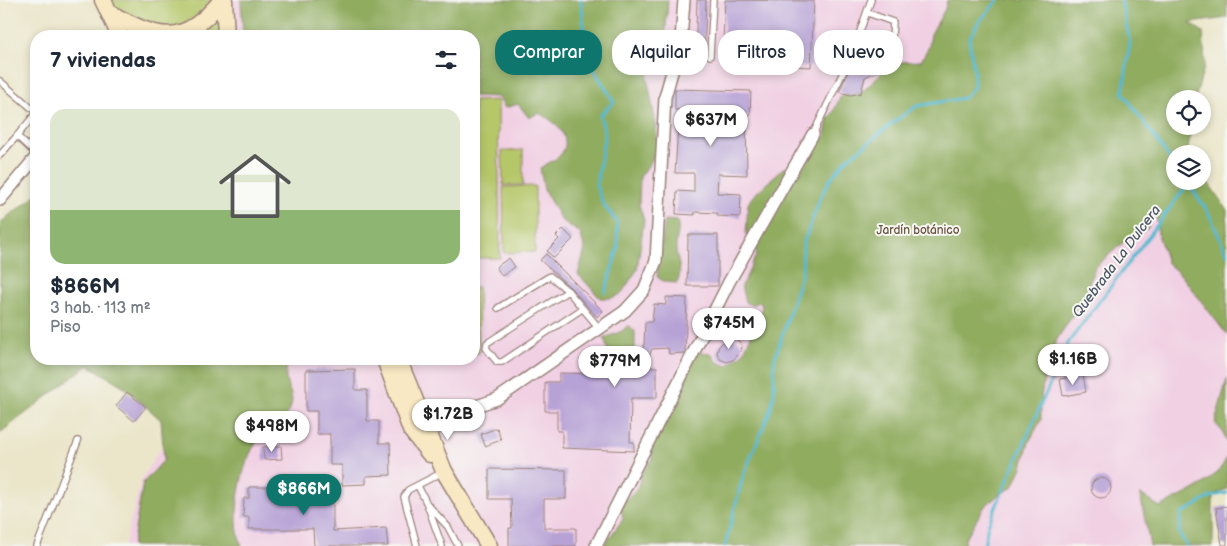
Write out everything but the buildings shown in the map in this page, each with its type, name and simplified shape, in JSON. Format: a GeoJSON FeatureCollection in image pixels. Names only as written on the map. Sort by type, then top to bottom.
{"type":"FeatureCollection","features":[{"type":"Feature","properties":{"kind":"street"},"geometry":{"type":"LineString","coordinates":[[184,30],[201,22],[223,0]]}},
{"type":"Feature","properties":{"kind":"street"},"geometry":{"type":"LineString","coordinates":[[223,0],[226,30]]}},
{"type":"Feature","properties":{"kind":"street"},"geometry":{"type":"LineString","coordinates":[[417,427],[473,409],[496,399],[600,329],[636,301],[651,276],[656,261],[660,223],[665,98],[681,40],[684,0]]}},
{"type":"Feature","properties":{"kind":"street"},"geometry":{"type":"LineString","coordinates":[[106,6],[145,30]]}},
{"type":"Feature","properties":{"kind":"street"},"geometry":{"type":"LineString","coordinates":[[106,6],[111,30]]}},
{"type":"Feature","properties":{"kind":"street"},"geometry":{"type":"LineString","coordinates":[[106,6],[117,30]]}},
{"type":"Feature","properties":{"kind":"street"},"geometry":{"type":"LineString","coordinates":[[596,546],[729,282],[814,134]]}},
{"type":"Feature","properties":{"kind":"street"},"geometry":{"type":"LineString","coordinates":[[0,200],[30,163]]}},
{"type":"Feature","properties":{"kind":"street"},"geometry":{"type":"LineString","coordinates":[[388,365],[417,427],[489,546]]}},
{"type":"Feature","properties":{"kind":"street"},"geometry":{"type":"LineString","coordinates":[[400,365],[417,427]]}},
{"type":"Feature","properties":{"kind":"lane"},"geometry":{"type":"LineString","coordinates":[[710,56],[713,0]]}},
{"type":"Feature","properties":{"kind":"lane"},"geometry":{"type":"LineString","coordinates":[[814,134],[848,62],[868,13],[871,0]]}},
{"type":"Feature","properties":{"kind":"lane"},"geometry":{"type":"LineString","coordinates":[[868,13],[893,22],[892,30]]}},
{"type":"Feature","properties":{"kind":"lane"},"geometry":{"type":"LineString","coordinates":[[0,82],[30,107]]}},
{"type":"Feature","properties":{"kind":"lane"},"geometry":{"type":"LineString","coordinates":[[0,154],[30,119]]}},
{"type":"Feature","properties":{"kind":"lane"},"geometry":{"type":"LineString","coordinates":[[16,136],[30,150]]}},
{"type":"Feature","properties":{"kind":"lane"},"geometry":{"type":"LineString","coordinates":[[498,308],[548,276],[555,278],[568,291],[600,329]]}},
{"type":"Feature","properties":{"kind":"lane"},"geometry":{"type":"LineString","coordinates":[[568,291],[487,343],[486,348],[497,362],[502,362],[582,309]]}},
{"type":"Feature","properties":{"kind":"lane"},"geometry":{"type":"LineString","coordinates":[[37,546],[78,441]]}},
{"type":"Feature","properties":{"kind":"lane"},"geometry":{"type":"LineString","coordinates":[[417,546],[404,497],[408,490],[444,471]]}},
{"type":"Feature","properties":{"kind":"lane"},"geometry":{"type":"LineString","coordinates":[[418,486],[427,504],[442,546]]}},
{"type":"Feature","properties":{"kind":"lane"},"geometry":{"type":"LineString","coordinates":[[427,504],[448,527],[458,546]]}},
{"type":"Feature","properties":{"kind":"shaded area"},"geometry":{"type":"Polygon","coordinates":[[[224,0],[1185,0],[1176,90],[1166,90],[1166,135],[1175,135],[1175,145],[1166,145],[1166,190],[1211,190],[1211,187],[1227,210],[1227,489],[1213,494],[1190,546],[124,546],[142,478],[175,425],[98,365],[480,365],[480,30],[226,30],[224,0]]]}},
{"type":"Feature","properties":{"kind":"green space"},"geometry":{"type":"Polygon","coordinates":[[[103,0],[224,0],[226,30],[117,30],[103,0]]]}},
{"type":"Feature","properties":{"kind":"green space"},"geometry":{"type":"Polygon","coordinates":[[[241,0],[668,0],[666,30],[612,30],[612,75],[648,75],[658,147],[651,162],[640,177],[639,205],[644,220],[637,270],[621,294],[611,298],[600,298],[578,274],[585,249],[580,233],[561,220],[544,190],[540,168],[557,158],[565,145],[564,138],[557,125],[538,113],[529,118],[518,104],[505,108],[499,97],[480,96],[480,30],[243,30],[241,0]]]}},
{"type":"Feature","properties":{"kind":"green space","name":"Jardín botánico"},"geometry":{"type":"Polygon","coordinates":[[[947,0],[1227,0],[1227,18],[1190,23],[1203,32],[1205,64],[1198,90],[1166,90],[1166,135],[1190,135],[1189,145],[1166,145],[1166,190],[1211,190],[1211,187],[1227,210],[1227,335],[1181,275],[1167,263],[1158,234],[1156,212],[1147,229],[1126,240],[1095,267],[1082,302],[1059,336],[1047,359],[1041,397],[1041,420],[1029,442],[1022,467],[1013,487],[1000,494],[985,506],[965,539],[965,546],[603,546],[623,519],[621,508],[623,502],[637,489],[642,473],[652,459],[652,448],[656,435],[667,419],[679,392],[685,387],[687,371],[698,352],[711,353],[716,361],[727,366],[744,352],[762,306],[760,302],[751,305],[745,302],[741,285],[757,255],[754,245],[746,234],[748,204],[752,197],[783,168],[794,168],[825,136],[828,118],[833,113],[840,97],[846,94],[861,93],[879,75],[903,75],[903,62],[921,61],[929,46],[931,34],[945,9],[947,0]]]}},
{"type":"Feature","properties":{"kind":"green space"},"geometry":{"type":"Polygon","coordinates":[[[498,100],[500,258],[480,258],[480,101],[498,100]]]}},
{"type":"Feature","properties":{"kind":"green space"},"geometry":{"type":"Polygon","coordinates":[[[523,150],[523,185],[503,185],[502,151],[523,150]]]}},
{"type":"Feature","properties":{"kind":"green space"},"geometry":{"type":"Polygon","coordinates":[[[535,186],[535,252],[504,253],[503,187],[535,186]]]}},
{"type":"Feature","properties":{"kind":"green space"},"geometry":{"type":"Polygon","coordinates":[[[30,199],[30,365],[88,365],[0,433],[0,224],[30,199]]]}},
{"type":"Feature","properties":{"kind":"green space"},"geometry":{"type":"Polygon","coordinates":[[[665,220],[677,221],[678,224],[676,249],[680,273],[677,283],[665,282],[657,277],[665,220]]]}},
{"type":"Feature","properties":{"kind":"green space"},"geometry":{"type":"Polygon","coordinates":[[[628,325],[635,331],[635,351],[608,351],[604,338],[622,331],[628,325]]]}},
{"type":"Feature","properties":{"kind":"green space"},"geometry":{"type":"Polygon","coordinates":[[[88,365],[288,365],[286,381],[292,400],[289,411],[259,439],[247,461],[243,475],[237,507],[237,522],[242,546],[132,546],[143,483],[164,460],[161,420],[123,386],[88,365]]]}},
{"type":"Feature","properties":{"kind":"green space"},"geometry":{"type":"Polygon","coordinates":[[[1227,379],[1227,443],[1223,432],[1215,423],[1227,379]]]}},
{"type":"Feature","properties":{"kind":"green space"},"geometry":{"type":"Polygon","coordinates":[[[1227,457],[1227,489],[1213,495],[1213,546],[1150,546],[1140,494],[1160,507],[1207,481],[1222,466],[1227,457]]]}},
{"type":"Feature","properties":{"kind":"waterway","name":"Quebrada La Dulcera"},"geometry":{"type":"LineString","coordinates":[[581,0],[584,26],[581,49],[614,102],[600,115],[605,134],[596,185],[603,204],[617,222],[618,248],[605,292]]}},
{"type":"Feature","properties":{"kind":"waterway"},"geometry":{"type":"LineString","coordinates":[[725,546],[743,476],[770,411],[774,394],[774,361],[802,273],[803,244],[821,196],[831,178],[845,161],[898,119],[917,106],[964,98],[974,87],[974,71],[969,39],[978,23],[998,0]]}},
{"type":"Feature","properties":{"kind":"waterway"},"geometry":{"type":"LineString","coordinates":[[1121,0],[1130,42],[1123,93],[1166,153]]}},
{"type":"Feature","properties":{"kind":"waterway","name":"Quebrada La Dulcera"},"geometry":{"type":"LineString","coordinates":[[984,546],[988,525],[1068,343],[1183,190]]}},
{"type":"Feature","properties":{"kind":"waterway"},"geometry":{"type":"LineString","coordinates":[[1193,190],[1207,210],[1227,254]]}},
{"type":"Feature","properties":{"kind":"waterway"},"geometry":{"type":"LineString","coordinates":[[1187,546],[1179,533],[1181,514],[1212,496],[1227,493]]}}]}
